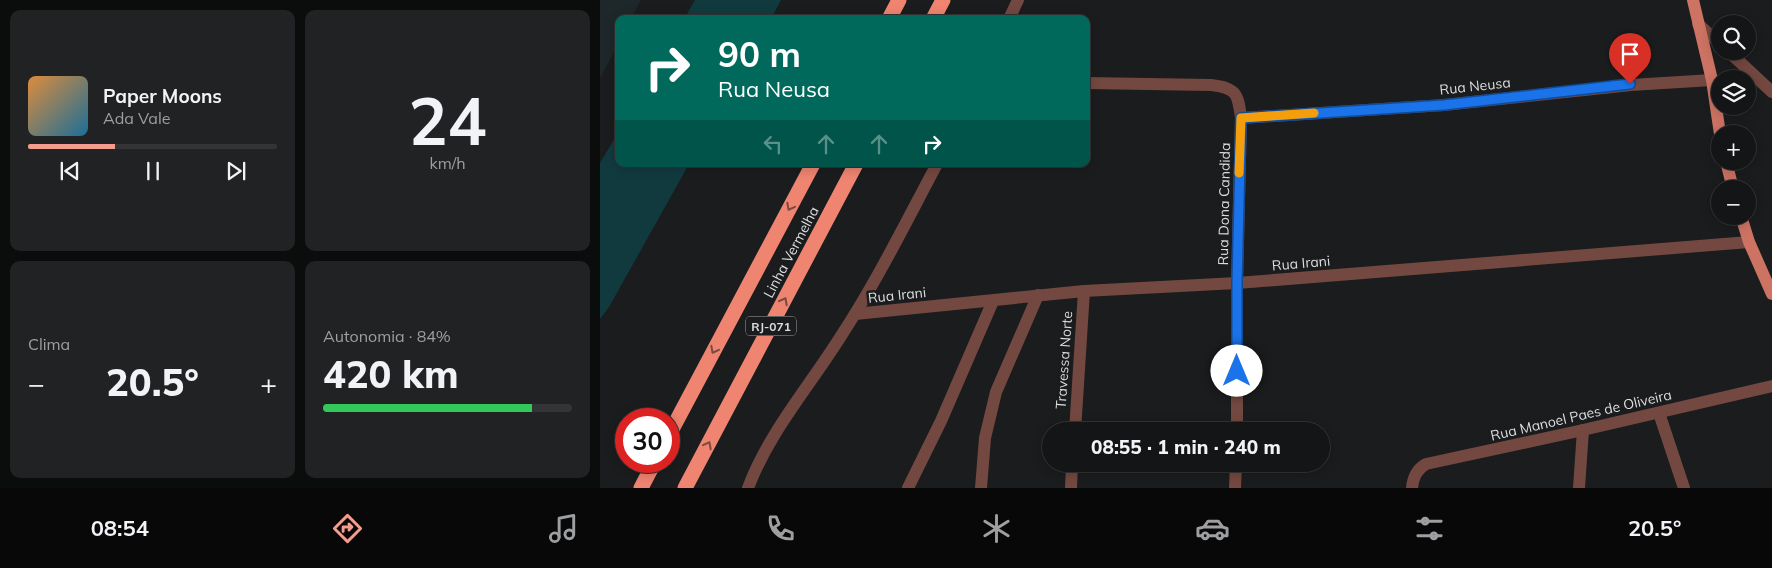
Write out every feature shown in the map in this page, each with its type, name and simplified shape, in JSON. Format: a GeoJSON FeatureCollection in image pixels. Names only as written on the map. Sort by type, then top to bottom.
{"type":"FeatureCollection","features":[{"type":"Feature","properties":{"kind":"highway"},"geometry":{"type":"LineString","coordinates":[[891,15],[899,0]]}},
{"type":"Feature","properties":{"kind":"highway"},"geometry":{"type":"LineString","coordinates":[[935,15],[943,0]]}},
{"type":"Feature","properties":{"kind":"highway","name":"Linha Vermelha"},"geometry":{"type":"LineString","coordinates":[[680,414],[810,167]]}},
{"type":"Feature","properties":{"kind":"highway","name":"Linha Vermelha"},"geometry":{"type":"LineString","coordinates":[[685,488],[854,167]]}},
{"type":"Feature","properties":{"kind":"highway"},"geometry":{"type":"LineString","coordinates":[[641,488],[649,473]]}},
{"type":"Feature","properties":{"kind":"main road"},"geometry":{"type":"LineString","coordinates":[[1693,0],[1711,76]]}},
{"type":"Feature","properties":{"kind":"main road"},"geometry":{"type":"LineString","coordinates":[[1744,225],[1749,242],[1772,294]]}},
{"type":"Feature","properties":{"kind":"street"},"geometry":{"type":"LineString","coordinates":[[1011,15],[1018,0]]}},
{"type":"Feature","properties":{"kind":"street"},"geometry":{"type":"LineString","coordinates":[[1698,24],[1711,36]]}},
{"type":"Feature","properties":{"kind":"street"},"geometry":{"type":"LineString","coordinates":[[1738,60],[1772,92]]}},
{"type":"Feature","properties":{"kind":"street","name":"Rua Neusa"},"geometry":{"type":"LineString","coordinates":[[1241,118],[1444,105],[1630,84],[1711,80]]}},
{"type":"Feature","properties":{"kind":"street","name":"Rua Dona Candida"},"geometry":{"type":"LineString","coordinates":[[1090,82],[1222,86],[1232,91],[1239,98],[1241,118],[1237,283],[1237,422]]}},
{"type":"Feature","properties":{"kind":"street"},"geometry":{"type":"LineString","coordinates":[[748,488],[756,468],[786,416],[825,362],[892,251],[936,167]]}},
{"type":"Feature","properties":{"kind":"street","name":"Rua Irani"},"geometry":{"type":"LineString","coordinates":[[855,314],[1038,295],[1237,283],[1749,242]]}},
{"type":"Feature","properties":{"kind":"street","name":"Travessa Norte"},"geometry":{"type":"LineString","coordinates":[[1076,422],[1084,292]]}},
{"type":"Feature","properties":{"kind":"street"},"geometry":{"type":"LineString","coordinates":[[981,488],[985,438],[996,392],[1038,295]]}},
{"type":"Feature","properties":{"kind":"street"},"geometry":{"type":"LineString","coordinates":[[908,488],[941,421],[993,301]]}},
{"type":"Feature","properties":{"kind":"street","name":"Rua Manoel Paes de Oliveira"},"geometry":{"type":"LineString","coordinates":[[1412,488],[1414,475],[1420,467],[1426,464],[1772,386]]}},
{"type":"Feature","properties":{"kind":"street"},"geometry":{"type":"LineString","coordinates":[[1659,412],[1684,488]]}},
{"type":"Feature","properties":{"kind":"street"},"geometry":{"type":"LineString","coordinates":[[1578,488],[1583,430]]}},
{"type":"Feature","properties":{"kind":"street"},"geometry":{"type":"LineString","coordinates":[[1071,488],[1072,472]]}},
{"type":"Feature","properties":{"kind":"street"},"geometry":{"type":"LineString","coordinates":[[1235,488],[1236,472]]}},
{"type":"Feature","properties":{"kind":"shaded area"},"geometry":{"type":"Polygon","coordinates":[[[600,0],[641,0],[633,15],[615,15],[615,50],[600,78],[600,0]]]}},
{"type":"Feature","properties":{"kind":"water"},"geometry":{"type":"Polygon","coordinates":[[[695,0],[781,0],[773,15],[686,15],[695,0]]]}},
{"type":"Feature","properties":{"kind":"water"},"geometry":{"type":"Polygon","coordinates":[[[615,138],[615,167],[687,167],[609,307],[600,319],[600,163],[615,138]]]}},
{"type":"Feature","properties":{"kind":"slow traffic"},"geometry":{"type":"LineString","coordinates":[[1239,173],[1241,118],[1314,113]]}},
{"type":"Feature","properties":{"kind":"route"},"geometry":{"type":"LineString","coordinates":[[1237,371],[1241,118],[1444,105],[1630,84]]}}]}
